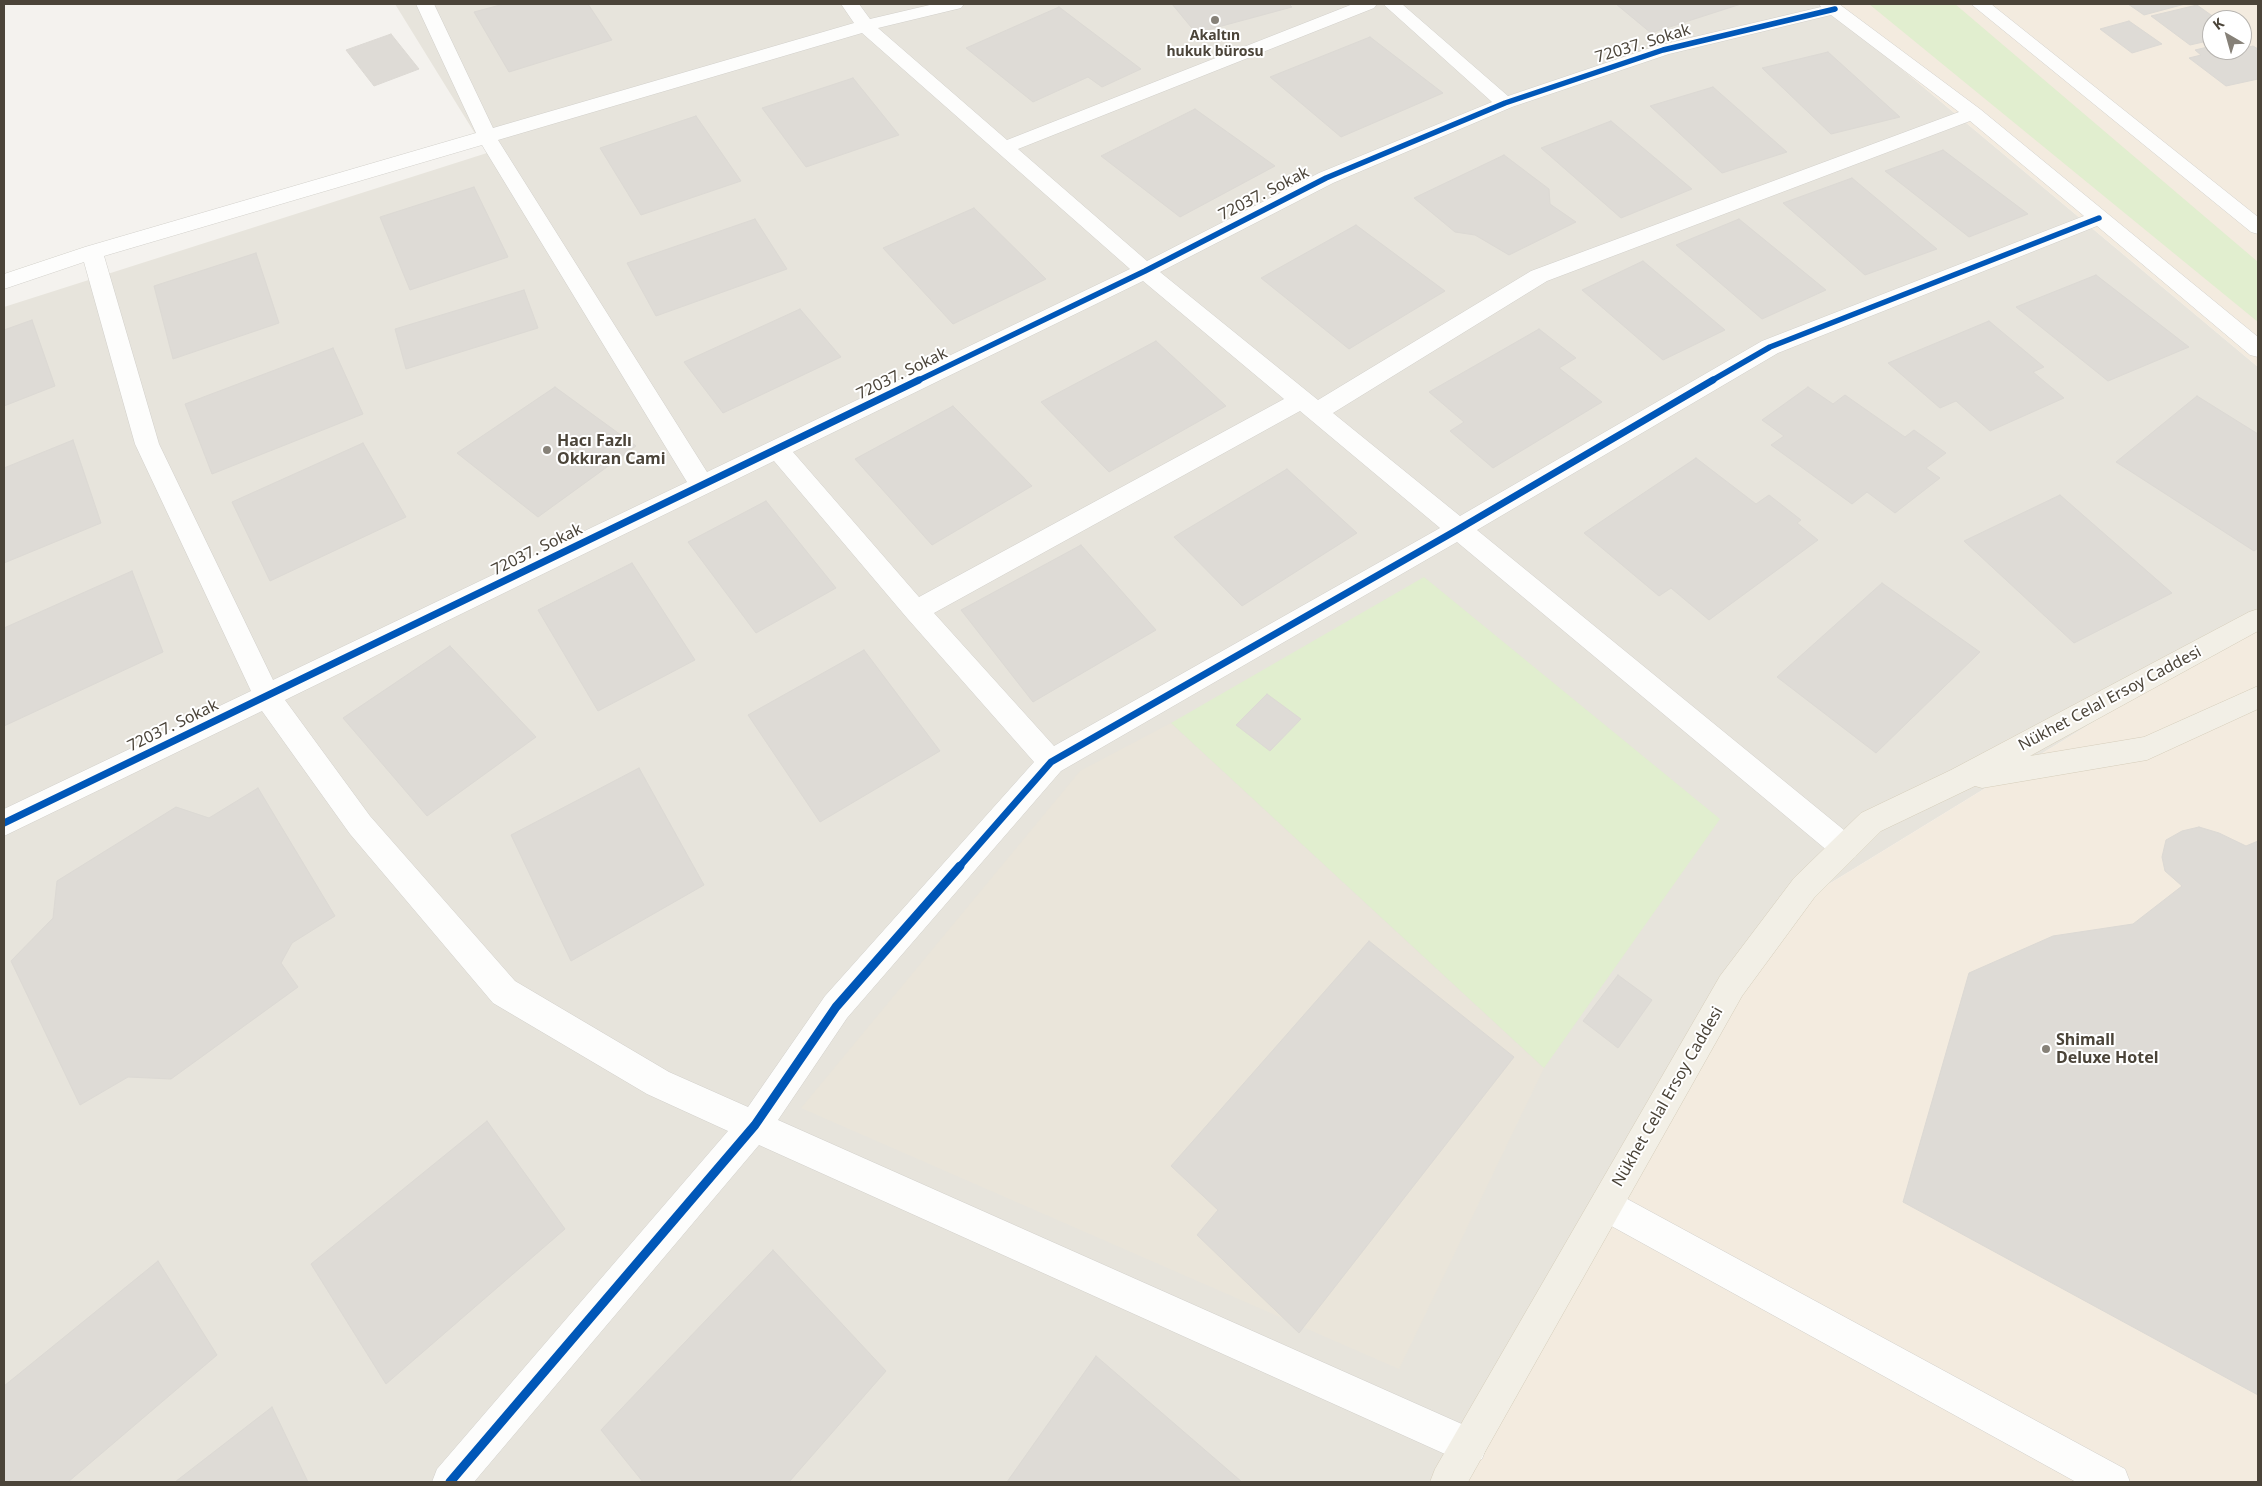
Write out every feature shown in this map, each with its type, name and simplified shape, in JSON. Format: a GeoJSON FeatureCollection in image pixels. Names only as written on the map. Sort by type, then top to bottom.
{"type":"FeatureCollection","features":[{"type":"Feature","properties":{"kind":"main road","name":"Nükhet Celal Ersoy Caddesi"},"geometry":{"type":"LineString","coordinates":[[1448,1482],[1730,986],[1804,888],[1871,822],[1961,779],[2258,618]]}},
{"type":"Feature","properties":{"kind":"main road","name":"Nükhet Celal Ersoy Caddesi"},"geometry":{"type":"LineString","coordinates":[[1961,779],[2148,748],[2258,697]]}},
{"type":"Feature","properties":{"kind":"street"},"geometry":{"type":"LineString","coordinates":[[425,4],[487,137],[702,485]]}},
{"type":"Feature","properties":{"kind":"street"},"geometry":{"type":"LineString","coordinates":[[850,4],[865,26],[1145,271],[1845,848]]}},
{"type":"Feature","properties":{"kind":"street"},"geometry":{"type":"LineString","coordinates":[[4,282],[92,252],[865,26],[955,4]]}},
{"type":"Feature","properties":{"kind":"street"},"geometry":{"type":"LineString","coordinates":[[1004,148],[1368,4]]}},
{"type":"Feature","properties":{"kind":"street"},"geometry":{"type":"LineString","coordinates":[[1392,4],[1506,103]]}},
{"type":"Feature","properties":{"kind":"street"},"geometry":{"type":"LineString","coordinates":[[1980,4],[2258,227]]}},
{"type":"Feature","properties":{"kind":"street"},"geometry":{"type":"LineString","coordinates":[[1831,7],[1973,113],[2258,349]]}},
{"type":"Feature","properties":{"kind":"street","name":"72037. Sokak"},"geometry":{"type":"LineString","coordinates":[[4,823],[1145,271],[1326,178],[1506,103],[1663,50],[1831,7]]}},
{"type":"Feature","properties":{"kind":"street"},"geometry":{"type":"LineString","coordinates":[[916,612],[1308,406],[1540,276],[1973,113]]}},
{"type":"Feature","properties":{"kind":"street"},"geometry":{"type":"LineString","coordinates":[[450,1482],[755,1126],[836,1007],[1051,762],[1458,530],[1770,347],[2099,218]]}},
{"type":"Feature","properties":{"kind":"street"},"geometry":{"type":"LineString","coordinates":[[92,252],[147,444],[267,696],[360,825],[504,992],[658,1083],[1469,1446]]}},
{"type":"Feature","properties":{"kind":"street"},"geometry":{"type":"LineString","coordinates":[[777,449],[916,612],[1051,762]]}},
{"type":"Feature","properties":{"kind":"street"},"geometry":{"type":"LineString","coordinates":[[1607,1205],[2112,1482]]}},
{"type":"Feature","properties":{"kind":"shaded area"},"geometry":{"type":"Polygon","coordinates":[[[395,4],[1824,4],[2258,367],[2258,621],[1780,914],[1468,1482],[4,1482],[4,307],[487,153],[395,4]]]}},
{"type":"Feature","properties":{"kind":"shaded area"},"geometry":{"type":"Polygon","coordinates":[[[1824,4],[2258,4],[2258,367],[1824,4]]]}},
{"type":"Feature","properties":{"kind":"shaded area"},"geometry":{"type":"Polygon","coordinates":[[[2258,621],[2258,1482],[1468,1482],[1780,914],[2258,621]]]}},
{"type":"Feature","properties":{"kind":"shaded area"},"geometry":{"type":"Polygon","coordinates":[[[1171,723],[1544,1068],[1399,1369],[801,1108],[1080,771],[1171,723]]]}},
{"type":"Feature","properties":{"kind":"green space"},"geometry":{"type":"Polygon","coordinates":[[[1869,4],[1955,4],[2258,262],[2258,322],[1869,4]]]}},
{"type":"Feature","properties":{"kind":"green space"},"geometry":{"type":"Polygon","coordinates":[[[1424,577],[1720,819],[1544,1068],[1171,723],[1424,577]]]}},
{"type":"Feature","properties":{"kind":"building"},"geometry":{"type":"Polygon","coordinates":[[[504,4],[588,4],[612,40],[509,72],[474,12],[504,4]]]}},
{"type":"Feature","properties":{"kind":"building","name":"Akaltın hukuk bürosu"},"geometry":{"type":"Polygon","coordinates":[[[1172,4],[1289,4],[1292,7],[1196,33],[1172,4]]]}},
{"type":"Feature","properties":{"kind":"building"},"geometry":{"type":"Polygon","coordinates":[[[1616,4],[1741,4],[1651,33],[1616,4]]]}},
{"type":"Feature","properties":{"kind":"building"},"geometry":{"type":"Polygon","coordinates":[[[2128,4],[2185,4],[2144,15],[2128,4]]]}},
{"type":"Feature","properties":{"kind":"building"},"geometry":{"type":"Polygon","coordinates":[[[2197,5],[2204,10],[2202,10],[2202,42],[2190,45],[2151,16],[2197,5]]]}},
{"type":"Feature","properties":{"kind":"building"},"geometry":{"type":"Polygon","coordinates":[[[1059,7],[1141,69],[1102,87],[1088,77],[1033,102],[966,48],[1059,7]]]}},
{"type":"Feature","properties":{"kind":"building"},"geometry":{"type":"Polygon","coordinates":[[[2129,21],[2162,44],[2132,53],[2100,29],[2129,21]]]}},
{"type":"Feature","properties":{"kind":"building"},"geometry":{"type":"Polygon","coordinates":[[[391,34],[419,69],[374,86],[346,50],[391,34]]]}},
{"type":"Feature","properties":{"kind":"building"},"geometry":{"type":"Polygon","coordinates":[[[1370,37],[1443,93],[1341,137],[1270,77],[1370,37]]]}},
{"type":"Feature","properties":{"kind":"building"},"geometry":{"type":"Polygon","coordinates":[[[2253,46],[2258,49],[2258,79],[2226,86],[2189,58],[2201,55],[2195,50],[2202,48],[2202,60],[2252,60],[2253,46]]]}},
{"type":"Feature","properties":{"kind":"building"},"geometry":{"type":"Polygon","coordinates":[[[1828,52],[1900,117],[1831,134],[1762,68],[1828,52]]]}},
{"type":"Feature","properties":{"kind":"building"},"geometry":{"type":"Polygon","coordinates":[[[853,78],[899,135],[806,167],[762,108],[853,78]]]}},
{"type":"Feature","properties":{"kind":"building"},"geometry":{"type":"Polygon","coordinates":[[[1713,87],[1787,152],[1722,173],[1650,106],[1713,87]]]}},
{"type":"Feature","properties":{"kind":"building"},"geometry":{"type":"Polygon","coordinates":[[[1195,109],[1275,166],[1180,217],[1101,156],[1195,109]]]}},
{"type":"Feature","properties":{"kind":"building"},"geometry":{"type":"Polygon","coordinates":[[[696,116],[741,181],[641,215],[600,148],[696,116]]]}},
{"type":"Feature","properties":{"kind":"building"},"geometry":{"type":"Polygon","coordinates":[[[1611,121],[1692,189],[1621,218],[1541,148],[1611,121]]]}},
{"type":"Feature","properties":{"kind":"building"},"geometry":{"type":"Polygon","coordinates":[[[1943,150],[2028,214],[1969,237],[1885,171],[1943,150]]]}},
{"type":"Feature","properties":{"kind":"building"},"geometry":{"type":"Polygon","coordinates":[[[1504,155],[1549,189],[1550,204],[1576,222],[1509,255],[1475,235],[1455,232],[1414,198],[1504,155]]]}},
{"type":"Feature","properties":{"kind":"building"},"geometry":{"type":"Polygon","coordinates":[[[1852,178],[1937,249],[1865,275],[1783,203],[1852,178]]]}},
{"type":"Feature","properties":{"kind":"building"},"geometry":{"type":"Polygon","coordinates":[[[474,187],[508,257],[410,290],[380,217],[474,187]]]}},
{"type":"Feature","properties":{"kind":"building"},"geometry":{"type":"Polygon","coordinates":[[[974,208],[1046,279],[953,324],[883,248],[974,208]]]}},
{"type":"Feature","properties":{"kind":"building"},"geometry":{"type":"Polygon","coordinates":[[[755,219],[787,269],[656,316],[627,263],[755,219]]]}},
{"type":"Feature","properties":{"kind":"building"},"geometry":{"type":"Polygon","coordinates":[[[1739,219],[1826,290],[1762,319],[1676,245],[1739,219]]]}},
{"type":"Feature","properties":{"kind":"building"},"geometry":{"type":"Polygon","coordinates":[[[1356,225],[1445,291],[1349,349],[1261,278],[1356,225]]]}},
{"type":"Feature","properties":{"kind":"building"},"geometry":{"type":"Polygon","coordinates":[[[256,253],[279,323],[173,359],[154,286],[256,253]]]}},
{"type":"Feature","properties":{"kind":"building"},"geometry":{"type":"Polygon","coordinates":[[[1643,261],[1725,330],[1663,360],[1582,290],[1643,261]]]}},
{"type":"Feature","properties":{"kind":"building"},"geometry":{"type":"Polygon","coordinates":[[[2096,275],[2189,347],[2108,381],[2016,307],[2096,275]]]}},
{"type":"Feature","properties":{"kind":"building"},"geometry":{"type":"Polygon","coordinates":[[[524,290],[538,328],[406,369],[395,329],[524,290]]]}},
{"type":"Feature","properties":{"kind":"building"},"geometry":{"type":"Polygon","coordinates":[[[800,309],[841,357],[723,413],[684,362],[800,309]]]}},
{"type":"Feature","properties":{"kind":"building"},"geometry":{"type":"Polygon","coordinates":[[[32,320],[55,386],[4,406],[4,330],[32,320]]]}},
{"type":"Feature","properties":{"kind":"building"},"geometry":{"type":"Polygon","coordinates":[[[1989,321],[2044,367],[2033,372],[2064,398],[1990,431],[1956,401],[1940,408],[1888,363],[1989,321]]]}},
{"type":"Feature","properties":{"kind":"building"},"geometry":{"type":"Polygon","coordinates":[[[1539,329],[1576,358],[1559,368],[1602,402],[1493,468],[1450,431],[1464,422],[1429,392],[1539,329]]]}},
{"type":"Feature","properties":{"kind":"building"},"geometry":{"type":"Polygon","coordinates":[[[1156,341],[1226,406],[1109,472],[1041,402],[1156,341]]]}},
{"type":"Feature","properties":{"kind":"building"},"geometry":{"type":"Polygon","coordinates":[[[333,348],[363,414],[212,474],[185,404],[333,348]]]}},
{"type":"Feature","properties":{"kind":"building","name":"Hacı Fazlı Okkıran Cami"},"geometry":{"type":"Polygon","coordinates":[[[555,387],[636,446],[538,517],[457,453],[555,387]]]}},
{"type":"Feature","properties":{"kind":"building"},"geometry":{"type":"Polygon","coordinates":[[[1808,387],[1833,404],[1845,395],[1905,437],[1914,430],[1946,453],[1926,468],[1940,478],[1895,513],[1867,492],[1852,504],[1771,445],[1784,436],[1762,420],[1808,387]]]}},
{"type":"Feature","properties":{"kind":"building"},"geometry":{"type":"Polygon","coordinates":[[[2197,396],[2258,434],[2258,548],[2254,551],[2116,462],[2197,396]]]}},
{"type":"Feature","properties":{"kind":"building"},"geometry":{"type":"Polygon","coordinates":[[[953,406],[1032,486],[932,545],[855,459],[953,406]]]}},
{"type":"Feature","properties":{"kind":"building"},"geometry":{"type":"Polygon","coordinates":[[[73,440],[101,523],[4,563],[4,468],[73,440]]]}},
{"type":"Feature","properties":{"kind":"building"},"geometry":{"type":"Polygon","coordinates":[[[363,443],[406,517],[270,581],[232,502],[363,443]]]}},
{"type":"Feature","properties":{"kind":"building"},"geometry":{"type":"Polygon","coordinates":[[[1696,458],[1756,504],[1769,495],[1801,520],[1797,523],[1818,540],[1709,620],[1671,588],[1659,596],[1584,533],[1696,458]]]}},
{"type":"Feature","properties":{"kind":"building"},"geometry":{"type":"Polygon","coordinates":[[[1287,469],[1357,533],[1242,606],[1174,537],[1287,469]]]}},
{"type":"Feature","properties":{"kind":"building"},"geometry":{"type":"Polygon","coordinates":[[[2060,495],[2172,593],[2074,643],[1964,541],[2060,495]]]}},
{"type":"Feature","properties":{"kind":"building"},"geometry":{"type":"Polygon","coordinates":[[[766,501],[836,588],[756,633],[688,542],[766,501]]]}},
{"type":"Feature","properties":{"kind":"building"},"geometry":{"type":"Polygon","coordinates":[[[1081,545],[1156,630],[1033,702],[961,610],[1081,545]]]}},
{"type":"Feature","properties":{"kind":"building"},"geometry":{"type":"Polygon","coordinates":[[[632,563],[695,660],[598,711],[538,610],[632,563]]]}},
{"type":"Feature","properties":{"kind":"building"},"geometry":{"type":"Polygon","coordinates":[[[132,571],[163,652],[4,726],[4,628],[132,571]]]}},
{"type":"Feature","properties":{"kind":"building"},"geometry":{"type":"Polygon","coordinates":[[[1882,583],[1980,652],[1876,753],[1777,677],[1882,583]]]}},
{"type":"Feature","properties":{"kind":"building"},"geometry":{"type":"Polygon","coordinates":[[[450,646],[536,737],[427,816],[343,718],[450,646]]]}},
{"type":"Feature","properties":{"kind":"building"},"geometry":{"type":"Polygon","coordinates":[[[864,650],[940,751],[820,822],[748,715],[864,650]]]}},
{"type":"Feature","properties":{"kind":"building"},"geometry":{"type":"Polygon","coordinates":[[[1267,694],[1301,719],[1270,751],[1236,725],[1267,694]]]}},
{"type":"Feature","properties":{"kind":"building"},"geometry":{"type":"Polygon","coordinates":[[[639,768],[704,885],[571,961],[511,835],[639,768]]]}},
{"type":"Feature","properties":{"kind":"building"},"geometry":{"type":"Polygon","coordinates":[[[258,788],[335,916],[292,943],[281,963],[298,987],[171,1079],[128,1077],[80,1105],[11,961],[53,918],[57,881],[176,807],[209,818],[258,788]]]}},
{"type":"Feature","properties":{"kind":"building"},"geometry":{"type":"Polygon","coordinates":[[[2199,827],[2219,833],[2246,846],[2258,841],[2258,1395],[1903,1202],[1969,973],[2053,936],[2133,924],[2182,886],[2165,871],[2162,857],[2166,840],[2182,831],[2199,827]]]}},
{"type":"Feature","properties":{"kind":"building"},"geometry":{"type":"Polygon","coordinates":[[[1369,941],[1514,1057],[1299,1333],[1197,1235],[1218,1210],[1171,1166],[1369,941]]]}},
{"type":"Feature","properties":{"kind":"building"},"geometry":{"type":"Polygon","coordinates":[[[1618,975],[1652,1000],[1618,1048],[1583,1021],[1618,975]]]}},
{"type":"Feature","properties":{"kind":"building"},"geometry":{"type":"Polygon","coordinates":[[[487,1121],[565,1229],[386,1384],[311,1264],[487,1121]]]}},
{"type":"Feature","properties":{"kind":"building"},"geometry":{"type":"Polygon","coordinates":[[[773,1250],[886,1371],[789,1482],[643,1482],[601,1430],[773,1250]]]}},
{"type":"Feature","properties":{"kind":"building"},"geometry":{"type":"Polygon","coordinates":[[[158,1261],[217,1355],[68,1482],[4,1482],[4,1386],[158,1261]]]}},
{"type":"Feature","properties":{"kind":"building"},"geometry":{"type":"Polygon","coordinates":[[[1096,1356],[1242,1482],[1007,1482],[1096,1356]]]}},
{"type":"Feature","properties":{"kind":"building"},"geometry":{"type":"Polygon","coordinates":[[[272,1407],[308,1482],[175,1482],[272,1407]]]}},
{"type":"Feature","properties":{"kind":"cycle path"},"geometry":{"type":"LineString","coordinates":[[4,823],[1145,271],[1326,178],[1505,103],[1663,50],[1835,9]]}},
{"type":"Feature","properties":{"kind":"cycle path"},"geometry":{"type":"LineString","coordinates":[[450,1482],[755,1125],[836,1007],[1051,762],[1457,530],[1770,347],[2099,218]]}},
{"type":"Feature","properties":{"kind":"place","name":"Akaltın hukuk bürosu"},"geometry":{"type":"Point","coordinates":[1215,20]}},
{"type":"Feature","properties":{"kind":"place","name":"Hacı Fazlı Okkıran Cami"},"geometry":{"type":"Point","coordinates":[547,450]}},
{"type":"Feature","properties":{"kind":"place","name":"Shimall Deluxe Hotel"},"geometry":{"type":"Point","coordinates":[2046,1049]}}]}
